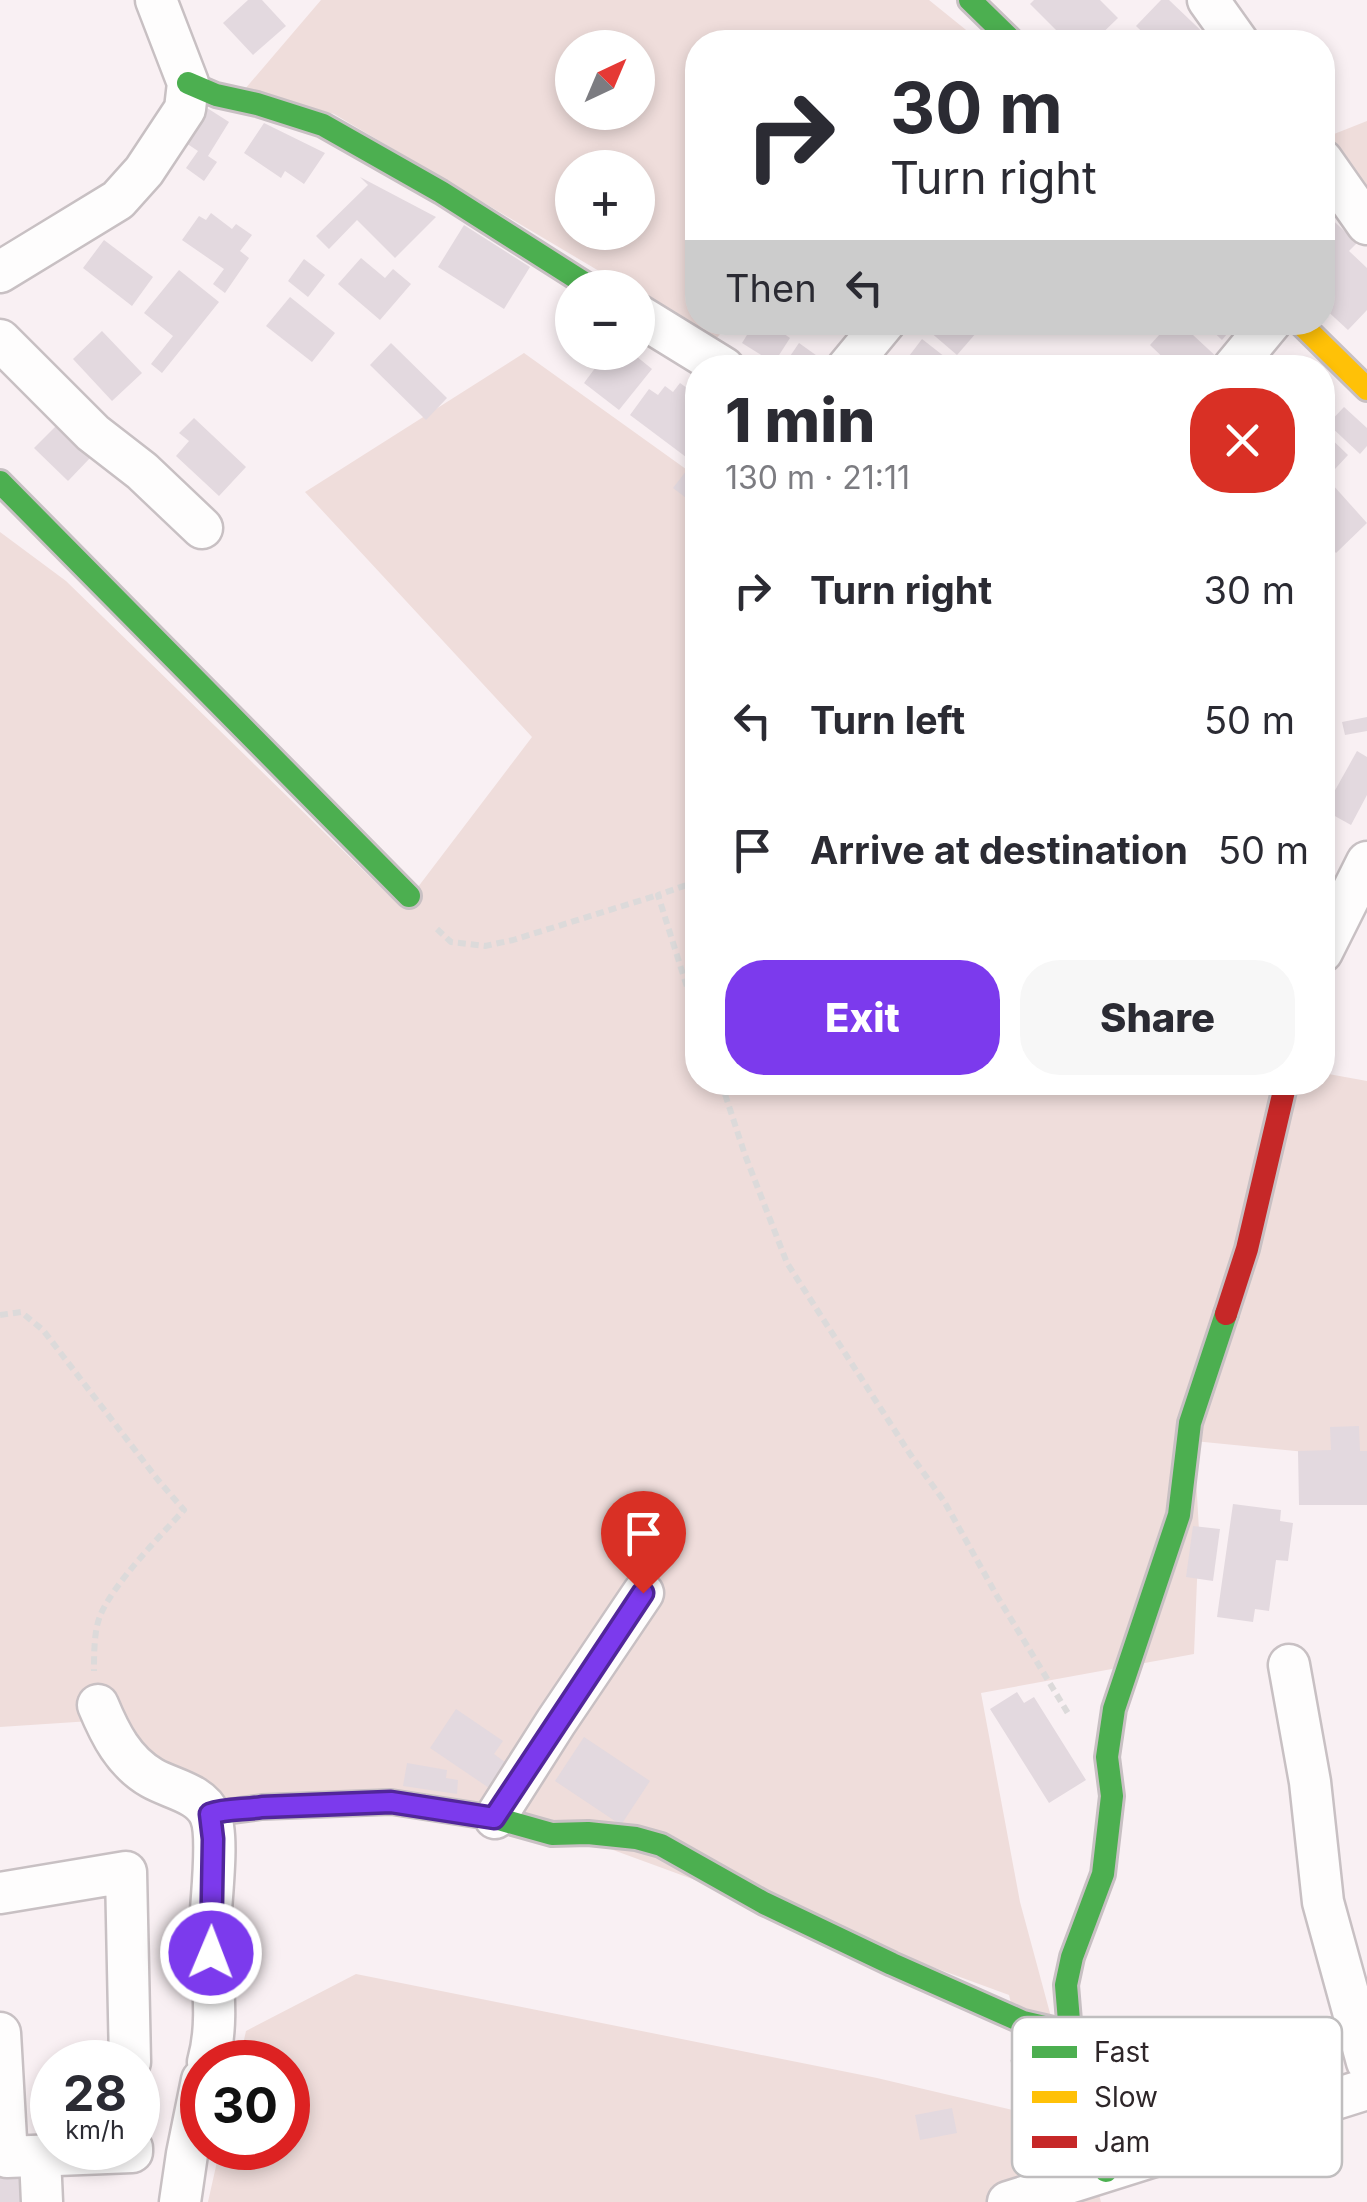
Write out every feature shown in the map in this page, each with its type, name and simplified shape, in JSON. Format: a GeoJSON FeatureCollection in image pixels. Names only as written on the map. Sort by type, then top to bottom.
{"type":"FeatureCollection","features":[{"type":"Feature","properties":{"kind":"street"},"geometry":{"type":"LineString","coordinates":[[0,272],[118,200],[144,171],[185,109],[188,84],[156,0]]}},
{"type":"Feature","properties":{"kind":"street"},"geometry":{"type":"LineString","coordinates":[[970,0],[1001,30]]}},
{"type":"Feature","properties":{"kind":"street"},"geometry":{"type":"LineString","coordinates":[[1208,0],[1229,30]]}},
{"type":"Feature","properties":{"kind":"street"},"geometry":{"type":"LineString","coordinates":[[188,84],[322,125],[441,192],[564,270]]}},
{"type":"Feature","properties":{"kind":"street"},"geometry":{"type":"LineString","coordinates":[[1335,178],[1367,224]]}},
{"type":"Feature","properties":{"kind":"street"},"geometry":{"type":"LineString","coordinates":[[655,326],[702,355]]}},
{"type":"Feature","properties":{"kind":"street"},"geometry":{"type":"LineString","coordinates":[[858,355],[874,335]]}},
{"type":"Feature","properties":{"kind":"street"},"geometry":{"type":"LineString","coordinates":[[1244,355],[1261,335]]}},
{"type":"Feature","properties":{"kind":"street"},"geometry":{"type":"LineString","coordinates":[[1312,335],[1332,355]]}},
{"type":"Feature","properties":{"kind":"street"},"geometry":{"type":"LineString","coordinates":[[0,340],[93,433],[142,471],[202,528]]}},
{"type":"Feature","properties":{"kind":"street"},"geometry":{"type":"LineString","coordinates":[[1335,358],[1367,390]]}},
{"type":"Feature","properties":{"kind":"street"},"geometry":{"type":"LineString","coordinates":[[0,482],[409,896]]}},
{"type":"Feature","properties":{"kind":"street"},"geometry":{"type":"LineString","coordinates":[[1335,926],[1367,862]]}},
{"type":"Feature","properties":{"kind":"street"},"geometry":{"type":"LineString","coordinates":[[1069,2017],[1066,1985],[1072,1957],[1103,1874],[1112,1796],[1106,1757],[1114,1709],[1178,1514],[1190,1423],[1247,1249],[1283,1095]]}},
{"type":"Feature","properties":{"kind":"street"},"geometry":{"type":"LineString","coordinates":[[494,1818],[643,1593]]}},
{"type":"Feature","properties":{"kind":"street"},"geometry":{"type":"LineString","coordinates":[[1289,1665],[1310,1782],[1322,1902],[1367,2062]]}},
{"type":"Feature","properties":{"kind":"street"},"geometry":{"type":"LineString","coordinates":[[98,1705],[120,1749],[134,1765],[152,1778],[192,1795],[210,1814],[213,2040]]}},
{"type":"Feature","properties":{"kind":"street"},"geometry":{"type":"LineString","coordinates":[[210,1814],[262,1807],[391,1802],[494,1818],[552,1834],[636,1838],[660,1845],[764,1902],[1012,2017]]}},
{"type":"Feature","properties":{"kind":"street"},"geometry":{"type":"LineString","coordinates":[[0,1893],[126,1872],[130,2040]]}},
{"type":"Feature","properties":{"kind":"street"},"geometry":{"type":"LineString","coordinates":[[0,2033],[7,2157],[30,2157]]}},
{"type":"Feature","properties":{"kind":"street"},"geometry":{"type":"LineString","coordinates":[[1342,2097],[1367,2089]]}},
{"type":"Feature","properties":{"kind":"street"},"geometry":{"type":"LineString","coordinates":[[41,2170],[42,2202]]}},
{"type":"Feature","properties":{"kind":"street"},"geometry":{"type":"LineString","coordinates":[[180,2202],[185,2170]]}},
{"type":"Feature","properties":{"kind":"street"},"geometry":{"type":"LineString","coordinates":[[1008,2202],[1087,2177]]}},
{"type":"Feature","properties":{"kind":"path"},"geometry":{"type":"LineString","coordinates":[[409,896],[426,920],[451,942],[485,946],[685,886]]}},
{"type":"Feature","properties":{"kind":"path"},"geometry":{"type":"LineString","coordinates":[[658,895],[685,981]]}},
{"type":"Feature","properties":{"kind":"path"},"geometry":{"type":"LineString","coordinates":[[725,1095],[788,1262],[944,1501],[1051,1688],[1072,1720],[1106,1757]]}},
{"type":"Feature","properties":{"kind":"path"},"geometry":{"type":"LineString","coordinates":[[0,1314],[21,1312],[43,1330],[184,1510],[120,1584],[100,1616],[94,1661],[98,1705]]}},
{"type":"Feature","properties":{"kind":"shaded area"},"geometry":{"type":"Polygon","coordinates":[[[321,0],[929,0],[966,30],[685,30],[685,322],[655,304],[655,270],[597,270],[564,250],[655,250],[655,150],[555,150],[555,245],[334,114],[245,89],[321,0]]]}},
{"type":"Feature","properties":{"kind":"shaded area"},"geometry":{"type":"Polygon","coordinates":[[[1367,121],[1367,190],[1335,145],[1335,134],[1367,121]]]}},
{"type":"Feature","properties":{"kind":"shaded area"},"geometry":{"type":"Polygon","coordinates":[[[524,353],[685,468],[685,1095],[1335,1095],[1335,1075],[1367,1081],[1367,1458],[1194,1441],[1199,1531],[1194,1654],[981,1693],[1020,1902],[1051,2017],[1014,2017],[1009,1995],[482,1802],[204,1810],[91,1721],[0,1727],[0,532],[66,581],[402,908],[532,737],[305,492],[524,353]]]}},
{"type":"Feature","properties":{"kind":"shaded area"},"geometry":{"type":"Polygon","coordinates":[[[356,1974],[877,2078],[1012,2110],[1012,2177],[1094,2177],[1101,2202],[208,2202],[215,2170],[310,2170],[310,2040],[244,2040],[246,2031],[356,1974]]]}},
{"type":"Feature","properties":{"kind":"building"},"geometry":{"type":"Polygon","coordinates":[[[248,0],[262,0],[286,26],[253,55],[223,23],[248,0]]]}},
{"type":"Feature","properties":{"kind":"building"},"geometry":{"type":"Polygon","coordinates":[[[1034,0],[1100,0],[1118,18],[1106,30],[1056,30],[1030,4],[1034,0]]]}},
{"type":"Feature","properties":{"kind":"building"},"geometry":{"type":"Polygon","coordinates":[[[1161,0],[1169,0],[1200,30],[1140,30],[1136,26],[1161,0]]]}},
{"type":"Feature","properties":{"kind":"building"},"geometry":{"type":"Polygon","coordinates":[[[204,106],[229,122],[208,156],[217,162],[204,181],[186,168],[198,151],[183,141],[204,106]]]}},
{"type":"Feature","properties":{"kind":"building"},"geometry":{"type":"Polygon","coordinates":[[[264,123],[325,153],[304,184],[285,171],[281,178],[244,153],[264,123]]]}},
{"type":"Feature","properties":{"kind":"building"},"geometry":{"type":"Polygon","coordinates":[[[360,177],[436,217],[395,258],[357,220],[329,249],[316,236],[368,185],[360,177]]]}},
{"type":"Feature","properties":{"kind":"building"},"geometry":{"type":"Polygon","coordinates":[[[211,213],[232,229],[236,224],[252,235],[240,251],[249,258],[225,293],[213,284],[224,269],[182,240],[199,216],[206,220],[211,213]]]}},
{"type":"Feature","properties":{"kind":"building"},"geometry":{"type":"Polygon","coordinates":[[[1335,222],[1357,243],[1349,251],[1367,268],[1367,310],[1348,330],[1335,318],[1335,222]]]}},
{"type":"Feature","properties":{"kind":"building"},"geometry":{"type":"Polygon","coordinates":[[[464,225],[530,267],[504,309],[438,267],[464,225]]]}},
{"type":"Feature","properties":{"kind":"building"},"geometry":{"type":"Polygon","coordinates":[[[104,240],[153,277],[132,306],[83,268],[104,240]]]}},
{"type":"Feature","properties":{"kind":"building"},"geometry":{"type":"Polygon","coordinates":[[[361,258],[385,278],[393,269],[411,284],[380,320],[338,284],[361,258]]]}},
{"type":"Feature","properties":{"kind":"building"},"geometry":{"type":"Polygon","coordinates":[[[304,259],[325,275],[308,297],[288,281],[304,259]]]}},
{"type":"Feature","properties":{"kind":"building"},"geometry":{"type":"Polygon","coordinates":[[[179,270],[219,302],[162,373],[151,364],[173,336],[144,313],[179,270]]]}},
{"type":"Feature","properties":{"kind":"building"},"geometry":{"type":"Polygon","coordinates":[[[290,297],[335,333],[312,362],[266,326],[290,297]]]}},
{"type":"Feature","properties":{"kind":"building"},"geometry":{"type":"Polygon","coordinates":[[[102,331],[142,373],[112,401],[73,359],[102,331]]]}},
{"type":"Feature","properties":{"kind":"building"},"geometry":{"type":"Polygon","coordinates":[[[747,335],[790,338],[779,355],[761,355],[742,343],[747,335]]]}},
{"type":"Feature","properties":{"kind":"building"},"geometry":{"type":"Polygon","coordinates":[[[934,335],[974,335],[957,355],[934,335]]]}},
{"type":"Feature","properties":{"kind":"building"},"geometry":{"type":"Polygon","coordinates":[[[1159,335],[1193,335],[1215,355],[1160,355],[1150,345],[1159,335]]]}},
{"type":"Feature","properties":{"kind":"building"},"geometry":{"type":"Polygon","coordinates":[[[922,339],[942,355],[910,355],[922,339]]]}},
{"type":"Feature","properties":{"kind":"building"},"geometry":{"type":"Polygon","coordinates":[[[391,343],[447,398],[426,420],[370,365],[391,343]]]}},
{"type":"Feature","properties":{"kind":"building"},"geometry":{"type":"Polygon","coordinates":[[[799,343],[816,355],[791,355],[799,343]]]}},
{"type":"Feature","properties":{"kind":"building"},"geometry":{"type":"Polygon","coordinates":[[[594,370],[651,370],[619,410],[584,383],[594,370]]]}},
{"type":"Feature","properties":{"kind":"building"},"geometry":{"type":"Polygon","coordinates":[[[680,383],[685,387],[685,456],[630,415],[649,389],[658,395],[665,386],[673,392],[680,383]]]}},
{"type":"Feature","properties":{"kind":"building"},"geometry":{"type":"Polygon","coordinates":[[[1344,407],[1367,428],[1367,446],[1360,454],[1335,431],[1335,417],[1344,407]]]}},
{"type":"Feature","properties":{"kind":"building"},"geometry":{"type":"Polygon","coordinates":[[[194,418],[246,467],[219,496],[176,456],[189,441],[179,433],[194,418]]]}},
{"type":"Feature","properties":{"kind":"building"},"geometry":{"type":"Polygon","coordinates":[[[56,426],[90,458],[68,481],[34,448],[56,426]]]}},
{"type":"Feature","properties":{"kind":"building"},"geometry":{"type":"Polygon","coordinates":[[[1335,442],[1348,455],[1335,469],[1335,442]]]}},
{"type":"Feature","properties":{"kind":"building"},"geometry":{"type":"Polygon","coordinates":[[[685,472],[685,497],[673,488],[685,472]]]}},
{"type":"Feature","properties":{"kind":"building"},"geometry":{"type":"Polygon","coordinates":[[[1335,487],[1367,523],[1335,552],[1335,487]]]}},
{"type":"Feature","properties":{"kind":"building"},"geometry":{"type":"Polygon","coordinates":[[[1367,717],[1367,731],[1345,735],[1342,722],[1367,717]]]}},
{"type":"Feature","properties":{"kind":"building"},"geometry":{"type":"Polygon","coordinates":[[[1357,751],[1367,757],[1367,795],[1351,825],[1335,816],[1335,790],[1357,751]]]}},
{"type":"Feature","properties":{"kind":"building"},"geometry":{"type":"Polygon","coordinates":[[[1359,1426],[1360,1451],[1367,1451],[1367,1505],[1299,1505],[1298,1451],[1331,1450],[1330,1427],[1359,1426]]]}},
{"type":"Feature","properties":{"kind":"building"},"geometry":{"type":"Polygon","coordinates":[[[1233,1504],[1281,1510],[1280,1521],[1293,1523],[1288,1561],[1276,1560],[1269,1611],[1255,1609],[1253,1622],[1217,1617],[1233,1504]]]}},
{"type":"Feature","properties":{"kind":"building"},"geometry":{"type":"Polygon","coordinates":[[[1193,1526],[1220,1529],[1213,1581],[1186,1577],[1193,1526]]]}},
{"type":"Feature","properties":{"kind":"building"},"geometry":{"type":"Polygon","coordinates":[[[1017,1692],[1024,1703],[1034,1697],[1086,1780],[1049,1803],[990,1709],[1017,1692]]]}},
{"type":"Feature","properties":{"kind":"building"},"geometry":{"type":"Polygon","coordinates":[[[456,1709],[503,1741],[494,1754],[509,1765],[492,1790],[430,1748],[456,1709]]]}},
{"type":"Feature","properties":{"kind":"building"},"geometry":{"type":"Polygon","coordinates":[[[584,1737],[650,1781],[621,1825],[555,1781],[584,1737]]]}},
{"type":"Feature","properties":{"kind":"building"},"geometry":{"type":"Polygon","coordinates":[[[407,1763],[447,1770],[446,1778],[458,1780],[457,1794],[403,1786],[407,1763]]]}},
{"type":"Feature","properties":{"kind":"building"},"geometry":{"type":"Polygon","coordinates":[[[952,2108],[957,2133],[920,2140],[915,2115],[952,2108]]]}},
{"type":"Feature","properties":{"kind":"building"},"geometry":{"type":"Polygon","coordinates":[[[22,2176],[23,2202],[0,2202],[0,2178],[22,2176]]]}},
{"type":"Feature","properties":{"kind":"traffic: fast"},"geometry":{"type":"LineString","coordinates":[[970,0],[1001,30]]}},
{"type":"Feature","properties":{"kind":"traffic: fast"},"geometry":{"type":"LineString","coordinates":[[188,83],[216,95],[323,125],[441,192],[564,270]]}},
{"type":"Feature","properties":{"kind":"traffic: fast"},"geometry":{"type":"LineString","coordinates":[[0,482],[409,896]]}},
{"type":"Feature","properties":{"kind":"traffic: fast"},"geometry":{"type":"LineString","coordinates":[[1069,2017],[1066,1985],[1072,1957],[1103,1874],[1112,1796],[1107,1757],[1114,1709],[1179,1515],[1190,1423],[1226,1314]]}},
{"type":"Feature","properties":{"kind":"traffic: fast"},"geometry":{"type":"LineString","coordinates":[[210,1814],[262,1807],[391,1802],[495,1818],[552,1834],[636,1838],[661,1845],[764,1903],[1012,2017]]}},
{"type":"Feature","properties":{"kind":"traffic: slow"},"geometry":{"type":"LineString","coordinates":[[1312,335],[1332,355]]}},
{"type":"Feature","properties":{"kind":"traffic: slow"},"geometry":{"type":"LineString","coordinates":[[1335,357],[1367,389]]}},
{"type":"Feature","properties":{"kind":"traffic: jam"},"geometry":{"type":"LineString","coordinates":[[1226,1314],[1247,1249],[1283,1095]]}},
{"type":"Feature","properties":{"kind":"route"},"geometry":{"type":"LineString","coordinates":[[211,1953],[210,1814],[262,1807],[391,1802],[494,1818],[643,1593]]}}]}
